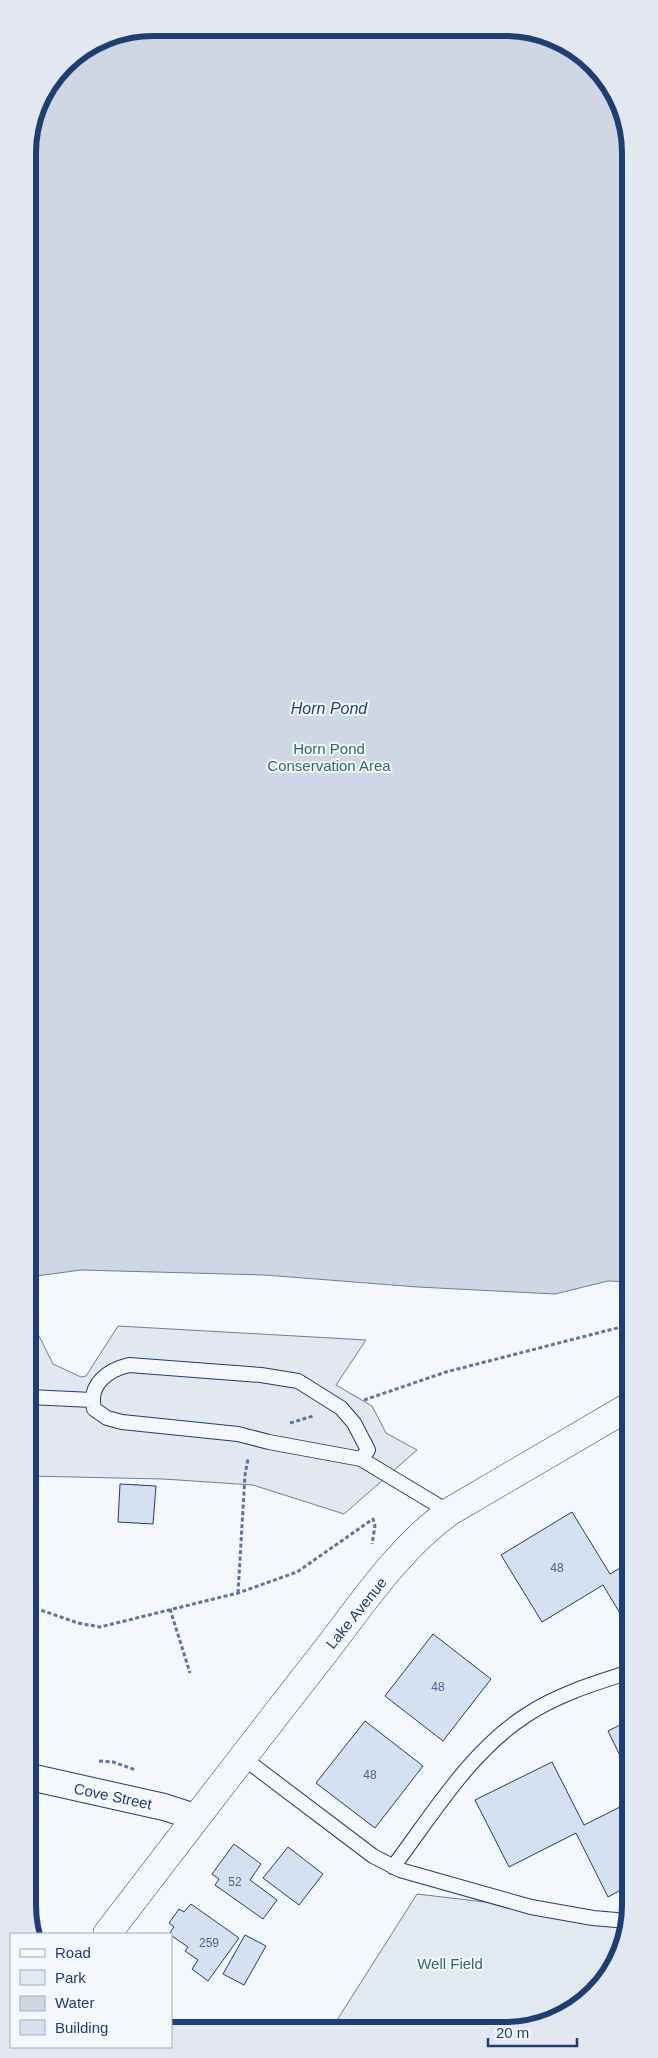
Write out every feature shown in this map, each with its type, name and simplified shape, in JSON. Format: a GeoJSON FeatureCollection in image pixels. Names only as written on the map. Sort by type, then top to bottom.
{"type":"FeatureCollection","features":[{"type":"Feature","properties":{"kind":"street","name":"Lake Avenue"},"geometry":{"type":"LineString","coordinates":[[108,1933],[242,1757],[392,1568],[426,1529],[449,1512],[621,1411]]}},
{"type":"Feature","properties":{"kind":"street","name":"Cove Street"},"geometry":{"type":"LineString","coordinates":[[36,1778],[195,1817]]}},
{"type":"Feature","properties":{"kind":"lane"},"geometry":{"type":"LineString","coordinates":[[362,1459],[368,1450],[354,1423],[341,1408],[298,1382],[261,1375],[129,1365],[112,1369],[101,1380],[92,1400],[94,1409],[106,1418],[122,1422],[238,1434],[269,1442],[362,1459],[449,1512]]}},
{"type":"Feature","properties":{"kind":"lane"},"geometry":{"type":"LineString","coordinates":[[36,1397],[92,1400]]}},
{"type":"Feature","properties":{"kind":"lane"},"geometry":{"type":"LineString","coordinates":[[393,1867],[469,1766],[494,1739],[526,1715],[565,1695],[621,1675]]}},
{"type":"Feature","properties":{"kind":"lane"},"geometry":{"type":"LineString","coordinates":[[242,1757],[373,1856],[393,1867],[531,1907],[593,1918],[621,1920]]}},
{"type":"Feature","properties":{"kind":"path"},"geometry":{"type":"LineString","coordinates":[[238,1593],[245,1475],[248,1458],[269,1442],[283,1425],[341,1408],[446,1372],[612,1329],[621,1328]]}},
{"type":"Feature","properties":{"kind":"path"},"geometry":{"type":"LineString","coordinates":[[36,1608],[78,1623],[100,1627],[238,1593],[296,1572],[373,1518],[375,1526],[371,1548]]}},
{"type":"Feature","properties":{"kind":"path"},"geometry":{"type":"LineString","coordinates":[[170,1609],[190,1673]]}},
{"type":"Feature","properties":{"kind":"path"},"geometry":{"type":"LineString","coordinates":[[96,1761],[129,1766],[143,1774]]}},
{"type":"Feature","properties":{"kind":"green space","name":"Well Field"},"geometry":{"type":"Polygon","coordinates":[[[417,1894],[621,1918],[618,1935],[610,1956],[593,1982],[576,1998],[549,2013],[535,2018],[505,2022],[336,2022],[417,1894]]]}},
{"type":"Feature","properties":{"kind":"shaded area"},"geometry":{"type":"Polygon","coordinates":[[[118,1326],[366,1340],[336,1385],[372,1406],[386,1433],[417,1450],[344,1514],[253,1485],[163,1479],[36,1476],[36,1331],[53,1364],[81,1377],[86,1376],[118,1326]]]}},
{"type":"Feature","properties":{"kind":"water","name":"Horn Pond"},"geometry":{"type":"Polygon","coordinates":[[[505,36],[542,42],[576,60],[598,82],[613,109],[618,123],[622,153],[621,1282],[608,1281],[555,1294],[418,1287],[265,1275],[81,1270],[36,1276],[37,138],[42,116],[60,82],[76,65],[109,45],[138,37],[505,36]]]}},
{"type":"Feature","properties":{"kind":"building"},"geometry":{"type":"Polygon","coordinates":[[[120,1484],[156,1486],[153,1524],[118,1522],[120,1484]]]}},
{"type":"Feature","properties":{"kind":"building"},"geometry":{"type":"Polygon","coordinates":[[[572,1512],[610,1574],[621,1567],[621,1615],[603,1585],[542,1622],[501,1555],[572,1512]]]}},
{"type":"Feature","properties":{"kind":"building"},"geometry":{"type":"Polygon","coordinates":[[[433,1634],[491,1679],[443,1741],[385,1696],[433,1634]]]}},
{"type":"Feature","properties":{"kind":"building"},"geometry":{"type":"Polygon","coordinates":[[[365,1721],[423,1766],[375,1828],[316,1783],[365,1721]]]}},
{"type":"Feature","properties":{"kind":"building"},"geometry":{"type":"Polygon","coordinates":[[[621,1724],[621,1758],[608,1731],[621,1724]]]}},
{"type":"Feature","properties":{"kind":"building"},"geometry":{"type":"Polygon","coordinates":[[[552,1762],[584,1825],[621,1806],[621,1890],[608,1897],[576,1833],[509,1867],[475,1800],[552,1762]]]}},
{"type":"Feature","properties":{"kind":"building"},"geometry":{"type":"Polygon","coordinates":[[[234,1844],[261,1864],[250,1880],[277,1900],[263,1919],[215,1885],[219,1879],[212,1874],[234,1844]]]}},
{"type":"Feature","properties":{"kind":"building"},"geometry":{"type":"Polygon","coordinates":[[[288,1847],[323,1874],[299,1905],[263,1878],[288,1847]]]}},
{"type":"Feature","properties":{"kind":"building"},"geometry":{"type":"Polygon","coordinates":[[[191,1904],[239,1938],[208,1981],[192,1969],[198,1960],[185,1951],[188,1947],[170,1933],[174,1927],[169,1923],[179,1909],[184,1912],[191,1904]]]}},
{"type":"Feature","properties":{"kind":"building"},"geometry":{"type":"Polygon","coordinates":[[[245,1935],[266,1946],[244,1985],[223,1974],[245,1935]]]}},
{"type":"Feature","properties":{"kind":"park label","name":"Horn Pond Conservation Area"},"geometry":{"type":"Point","coordinates":[329,756]}}]}
